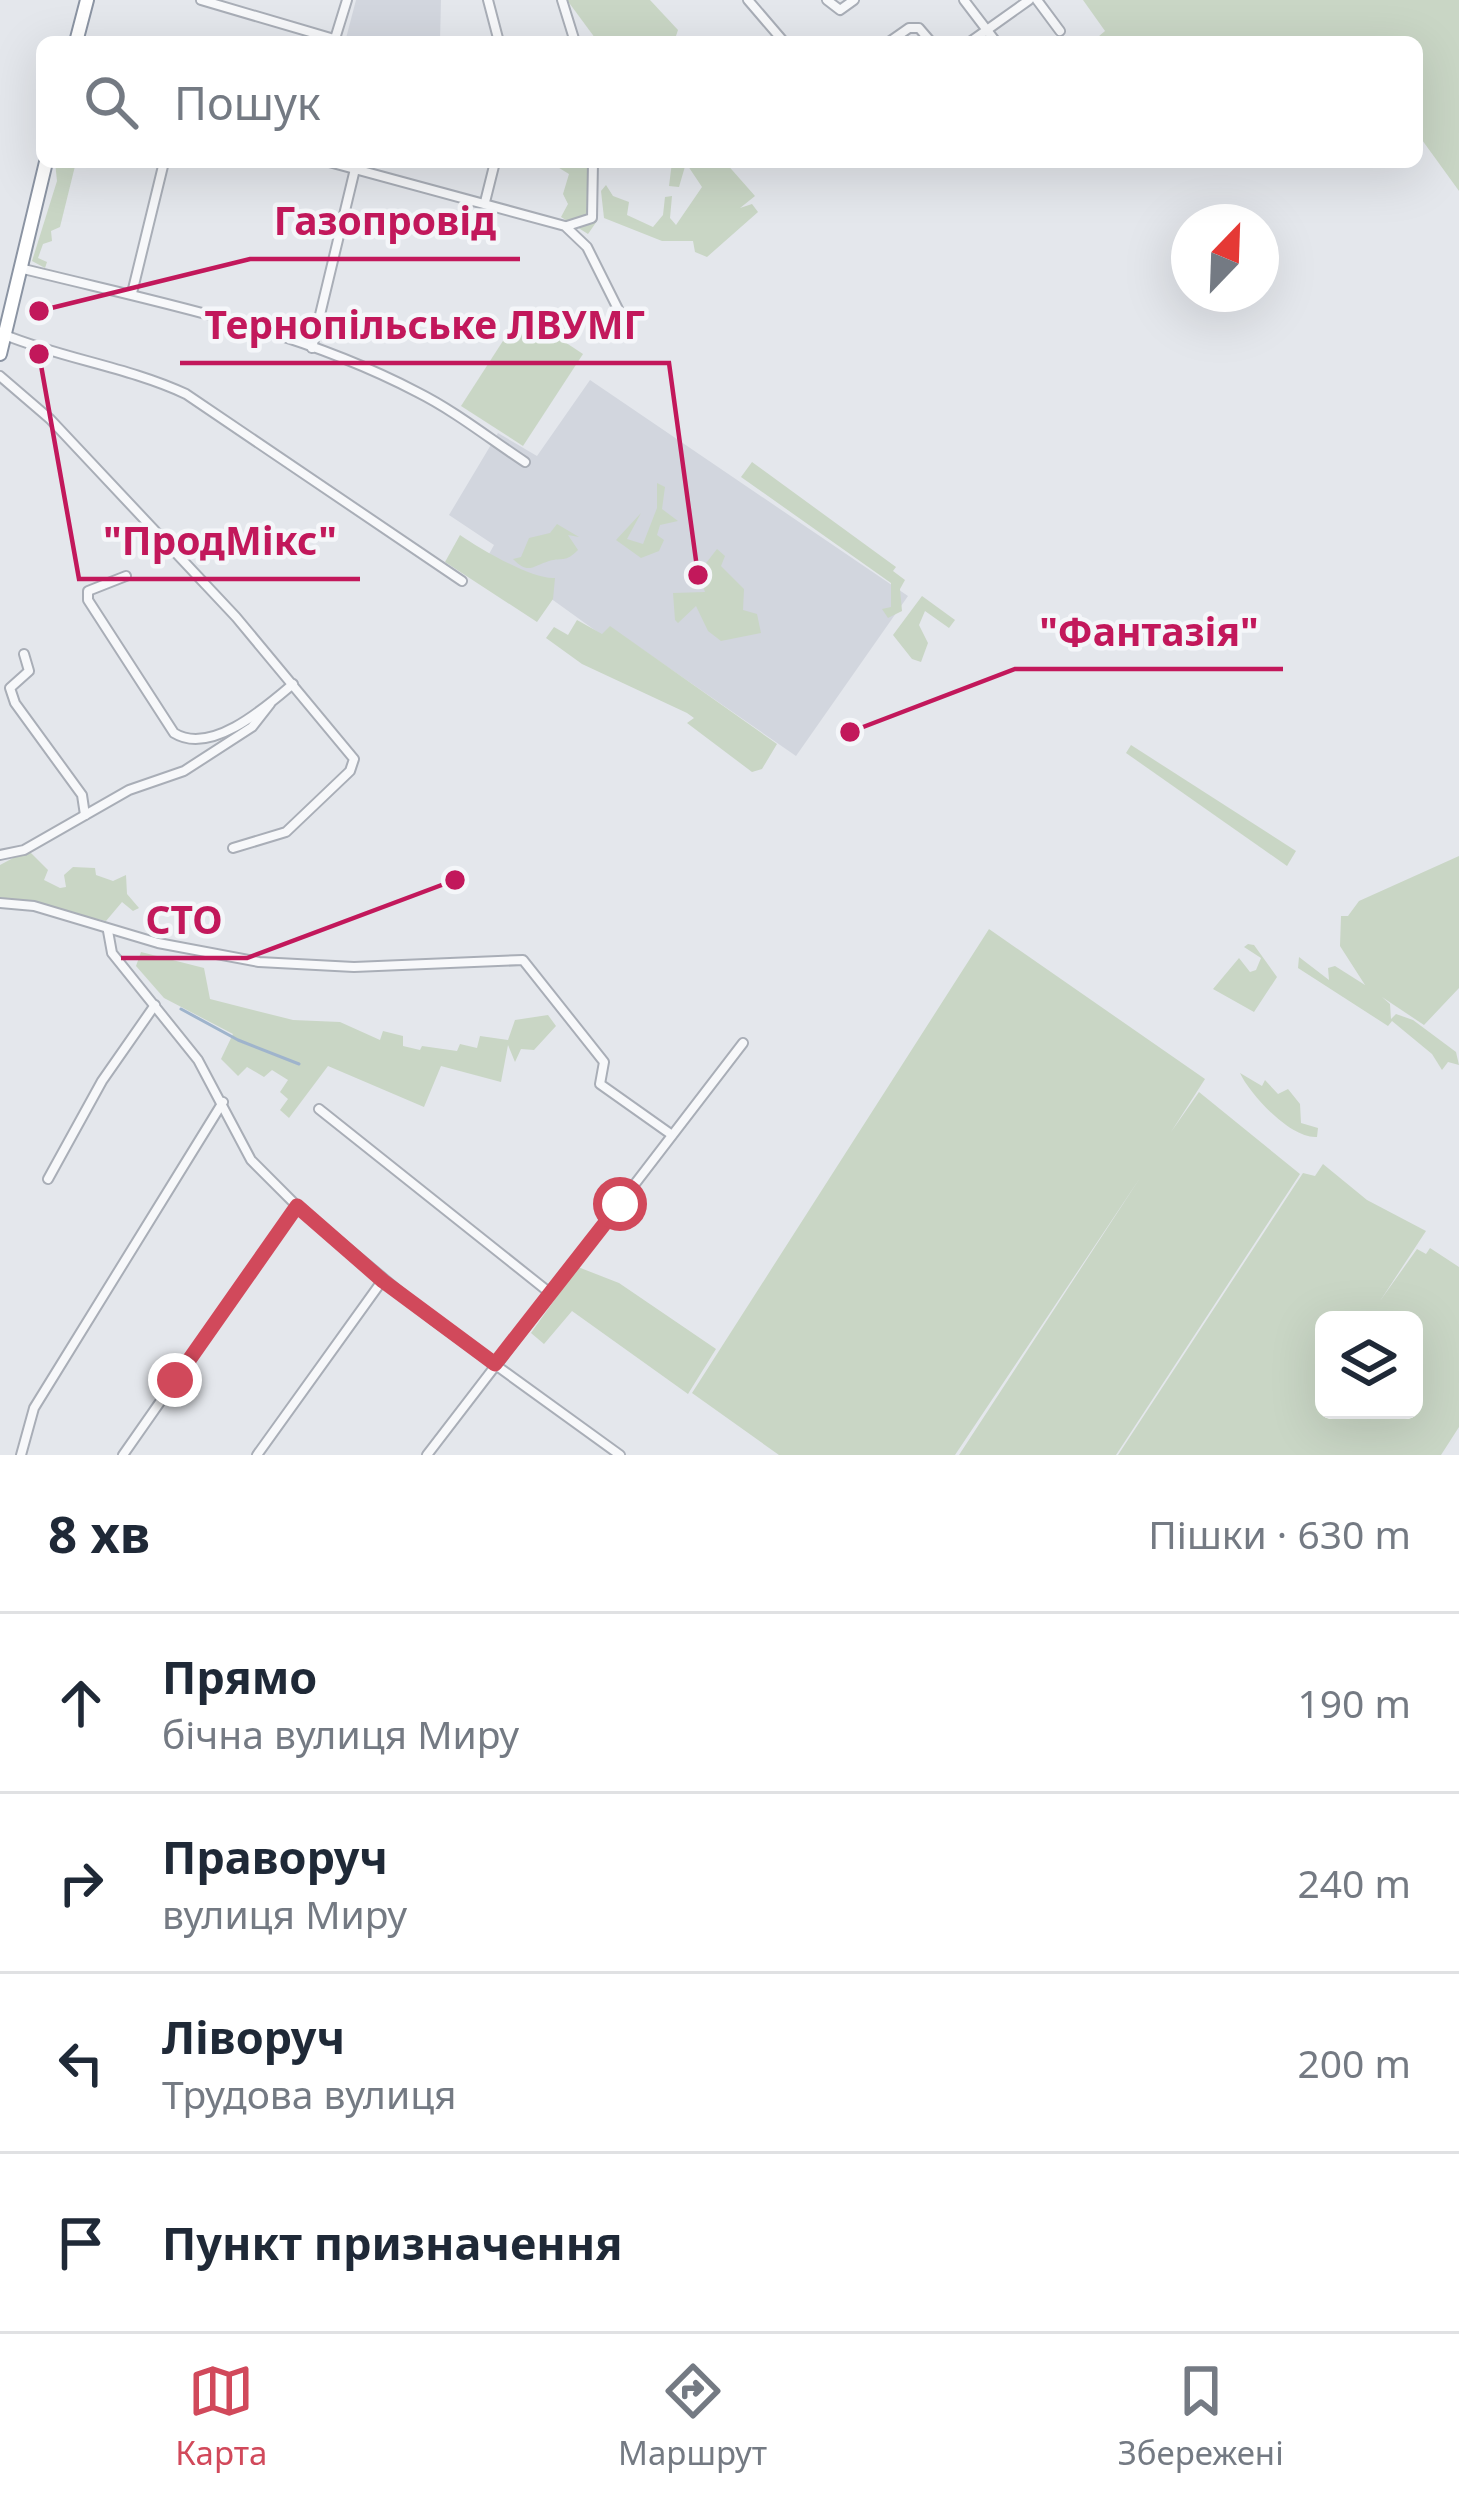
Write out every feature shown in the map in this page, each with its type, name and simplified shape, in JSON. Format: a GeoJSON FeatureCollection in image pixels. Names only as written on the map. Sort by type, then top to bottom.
{"type":"FeatureCollection","features":[{"type":"Feature","properties":{"kind":"highway"},"geometry":{"type":"LineString","coordinates":[[78,36],[87,0]]}},
{"type":"Feature","properties":{"kind":"highway"},"geometry":{"type":"LineString","coordinates":[[0,354],[45,168]]}},
{"type":"Feature","properties":{"kind":"street"},"geometry":{"type":"LineString","coordinates":[[201,0],[318,36]]}},
{"type":"Feature","properties":{"kind":"street"},"geometry":{"type":"LineString","coordinates":[[336,36],[347,0]]}},
{"type":"Feature","properties":{"kind":"street"},"geometry":{"type":"LineString","coordinates":[[488,0],[497,36]]}},
{"type":"Feature","properties":{"kind":"street"},"geometry":{"type":"LineString","coordinates":[[562,0],[573,36]]}},
{"type":"Feature","properties":{"kind":"street"},"geometry":{"type":"LineString","coordinates":[[827,0],[836,10],[854,0]]}},
{"type":"Feature","properties":{"kind":"street"},"geometry":{"type":"LineString","coordinates":[[964,0],[991,36]]}},
{"type":"Feature","properties":{"kind":"street"},"geometry":{"type":"LineString","coordinates":[[979,36],[1033,0],[1060,32]]}},
{"type":"Feature","properties":{"kind":"street"},"geometry":{"type":"LineString","coordinates":[[750,1],[779,36]]}},
{"type":"Feature","properties":{"kind":"street"},"geometry":{"type":"LineString","coordinates":[[898,36],[909,28],[926,36]]}},
{"type":"Feature","properties":{"kind":"street"},"geometry":{"type":"LineString","coordinates":[[132,293],[163,168]]}},
{"type":"Feature","properties":{"kind":"street"},"geometry":{"type":"LineString","coordinates":[[352,168],[565,226],[586,247],[622,317]]}},
{"type":"Feature","properties":{"kind":"street"},"geometry":{"type":"LineString","coordinates":[[485,202],[494,168]]}},
{"type":"Feature","properties":{"kind":"street"},"geometry":{"type":"LineString","coordinates":[[565,226],[592,218],[593,168]]}},
{"type":"Feature","properties":{"kind":"street"},"geometry":{"type":"LineString","coordinates":[[312,348],[356,169]]}},
{"type":"Feature","properties":{"kind":"street"},"geometry":{"type":"LineString","coordinates":[[20,268],[132,293],[312,348],[420,393],[526,462]]}},
{"type":"Feature","properties":{"kind":"street"},"geometry":{"type":"LineString","coordinates":[[4,325],[79,361],[144,375],[186,394],[462,581]]}},
{"type":"Feature","properties":{"kind":"street"},"geometry":{"type":"LineString","coordinates":[[0,376],[62,431],[293,684],[354,759],[334,788],[286,832],[233,848]]}},
{"type":"Feature","properties":{"kind":"street"},"geometry":{"type":"LineString","coordinates":[[126,576],[88,592],[88,600],[174,733],[190,740],[213,736],[293,684]]}},
{"type":"Feature","properties":{"kind":"street"},"geometry":{"type":"LineString","coordinates":[[24,654],[28,671],[10,688],[15,704],[76,786],[85,815]]}},
{"type":"Feature","properties":{"kind":"street"},"geometry":{"type":"LineString","coordinates":[[0,855],[24,850],[85,815],[214,754],[252,727],[271,702]]}},
{"type":"Feature","properties":{"kind":"street"},"geometry":{"type":"LineString","coordinates":[[0,903],[34,906],[108,931],[259,962],[354,967],[524,960],[604,1062],[600,1084],[672,1135]]}},
{"type":"Feature","properties":{"kind":"street"},"geometry":{"type":"LineString","coordinates":[[108,931],[111,948],[224,1100],[251,1160],[383,1281],[617,1454]]}},
{"type":"Feature","properties":{"kind":"street"},"geometry":{"type":"LineString","coordinates":[[49,1179],[102,1082],[155,1004]]}},
{"type":"Feature","properties":{"kind":"street"},"geometry":{"type":"LineString","coordinates":[[427,1455],[742,1043]]}},
{"type":"Feature","properties":{"kind":"street"},"geometry":{"type":"LineString","coordinates":[[21,1455],[34,1408],[224,1100]]}},
{"type":"Feature","properties":{"kind":"street"},"geometry":{"type":"LineString","coordinates":[[319,1109],[550,1293]]}},
{"type":"Feature","properties":{"kind":"street"},"geometry":{"type":"LineString","coordinates":[[123,1455],[297,1206]]}},
{"type":"Feature","properties":{"kind":"street"},"geometry":{"type":"LineString","coordinates":[[257,1455],[383,1281]]}},
{"type":"Feature","properties":{"kind":"shaded area"},"geometry":{"type":"Polygon","coordinates":[[[356,0],[441,0],[440,36],[347,36],[356,0]]]}},
{"type":"Feature","properties":{"kind":"shaded area"},"geometry":{"type":"Polygon","coordinates":[[[590,380],[908,596],[796,756],[610,627],[603,636],[489,554],[494,545],[449,515],[498,433],[537,456],[590,380]]]}},
{"type":"Feature","properties":{"kind":"green space"},"geometry":{"type":"Polygon","coordinates":[[[567,0],[650,0],[678,30],[676,36],[594,36],[567,0]]]}},
{"type":"Feature","properties":{"kind":"green space"},"geometry":{"type":"Polygon","coordinates":[[[1083,0],[1459,0],[1459,191],[1423,141],[1423,36],[1099,36],[1105,31],[1083,0]]]}},
{"type":"Feature","properties":{"kind":"green space"},"geometry":{"type":"Polygon","coordinates":[[[56,168],[75,168],[60,227],[51,231],[52,241],[43,244],[38,258],[47,262],[45,268],[32,261],[57,181],[56,168]]]}},
{"type":"Feature","properties":{"kind":"green space"},"geometry":{"type":"Polygon","coordinates":[[[559,168],[590,168],[597,221],[588,234],[561,217],[568,204],[563,194],[569,174],[559,168]]]}},
{"type":"Feature","properties":{"kind":"green space"},"geometry":{"type":"Polygon","coordinates":[[[671,168],[685,168],[679,187],[669,186],[671,168]]]}},
{"type":"Feature","properties":{"kind":"green space"},"geometry":{"type":"Polygon","coordinates":[[[689,168],[730,168],[755,196],[740,208],[752,204],[758,212],[707,257],[695,252],[693,241],[662,241],[604,218],[601,191],[606,185],[613,196],[629,202],[627,215],[653,227],[663,215],[665,197],[672,196],[670,218],[676,225],[702,187],[689,168]]]}},
{"type":"Feature","properties":{"kind":"green space"},"geometry":{"type":"Polygon","coordinates":[[[521,313],[583,354],[523,446],[461,406],[521,313]]]}},
{"type":"Feature","properties":{"kind":"green space"},"geometry":{"type":"Polygon","coordinates":[[[752,462],[896,567],[893,571],[905,580],[900,589],[902,611],[888,618],[882,609],[891,607],[891,583],[741,477],[752,462]]]}},
{"type":"Feature","properties":{"kind":"green space"},"geometry":{"type":"Polygon","coordinates":[[[657,483],[665,487],[662,509],[678,521],[660,525],[657,535],[664,540],[659,551],[641,558],[616,540],[641,513],[627,539],[643,544],[657,508],[657,483]]]}},
{"type":"Feature","properties":{"kind":"green space"},"geometry":{"type":"Polygon","coordinates":[[[557,524],[579,537],[568,535],[578,550],[574,554],[531,568],[513,559],[521,557],[529,538],[550,533],[557,524]]]}},
{"type":"Feature","properties":{"kind":"green space"},"geometry":{"type":"Polygon","coordinates":[[[460,535],[521,569],[555,578],[553,599],[537,622],[445,562],[460,535]]]}},
{"type":"Feature","properties":{"kind":"green space"},"geometry":{"type":"Polygon","coordinates":[[[717,549],[725,556],[721,566],[744,589],[743,610],[757,614],[761,633],[721,641],[708,631],[696,606],[678,623],[675,620],[673,593],[705,592],[696,567],[703,567],[717,549]]]}},
{"type":"Feature","properties":{"kind":"green space"},"geometry":{"type":"Polygon","coordinates":[[[922,596],[955,620],[949,628],[925,611],[919,625],[928,643],[921,662],[912,659],[893,635],[922,596]]]}},
{"type":"Feature","properties":{"kind":"green space"},"geometry":{"type":"Polygon","coordinates":[[[577,620],[602,634],[610,626],[777,744],[762,769],[752,772],[687,723],[694,718],[687,713],[582,664],[546,638],[554,627],[568,635],[577,620]]]}},
{"type":"Feature","properties":{"kind":"green space"},"geometry":{"type":"Polygon","coordinates":[[[1131,745],[1296,851],[1287,866],[1126,753],[1131,745]]]}},
{"type":"Feature","properties":{"kind":"green space"},"geometry":{"type":"Polygon","coordinates":[[[28,850],[48,870],[44,880],[60,888],[66,887],[64,875],[73,867],[95,868],[96,875],[113,881],[126,875],[127,894],[139,908],[133,911],[122,902],[106,921],[0,897],[0,865],[28,850]]]}},
{"type":"Feature","properties":{"kind":"green space"},"geometry":{"type":"Polygon","coordinates":[[[1459,856],[1459,988],[1424,1025],[1382,997],[1390,1004],[1391,1019],[1396,1014],[1413,1020],[1456,1052],[1459,1065],[1448,1062],[1442,1070],[1432,1054],[1392,1021],[1388,1026],[1298,968],[1299,957],[1329,980],[1328,968],[1335,966],[1365,985],[1340,946],[1341,916],[1348,916],[1359,901],[1459,856]]]}},
{"type":"Feature","properties":{"kind":"green space"},"geometry":{"type":"Polygon","coordinates":[[[989,929],[1205,1079],[1171,1132],[1199,1092],[1300,1174],[1116,1455],[959,1455],[1140,1178],[955,1455],[779,1455],[692,1393],[989,929]]]}},
{"type":"Feature","properties":{"kind":"green space"},"geometry":{"type":"Polygon","coordinates":[[[1254,945],[1277,977],[1254,1012],[1213,989],[1239,958],[1250,972],[1256,970],[1261,958],[1244,947],[1254,945]]]}},
{"type":"Feature","properties":{"kind":"green space"},"geometry":{"type":"Polygon","coordinates":[[[141,952],[204,968],[210,999],[293,1020],[340,1022],[380,1040],[383,1031],[403,1036],[403,1046],[420,1050],[422,1046],[457,1051],[460,1044],[477,1048],[480,1036],[508,1040],[515,1020],[548,1015],[556,1026],[534,1050],[521,1049],[515,1062],[508,1045],[501,1082],[441,1066],[424,1107],[328,1066],[289,1118],[280,1110],[288,1099],[280,1092],[288,1080],[272,1070],[264,1077],[247,1067],[238,1076],[221,1059],[233,1034],[164,998],[136,966],[141,952]]]}},
{"type":"Feature","properties":{"kind":"green space"},"geometry":{"type":"Polygon","coordinates":[[[1240,1073],[1262,1086],[1265,1080],[1278,1094],[1288,1089],[1300,1104],[1301,1123],[1318,1128],[1317,1137],[1283,1123],[1261,1103],[1240,1073]]]}},
{"type":"Feature","properties":{"kind":"green space"},"geometry":{"type":"Polygon","coordinates":[[[1323,1164],[1367,1200],[1426,1231],[1380,1301],[1417,1249],[1426,1254],[1430,1248],[1459,1267],[1459,1427],[1441,1455],[1118,1455],[1303,1173],[1315,1176],[1323,1164]]]}},
{"type":"Feature","properties":{"kind":"green space"},"geometry":{"type":"Polygon","coordinates":[[[578,1267],[619,1283],[716,1349],[688,1394],[572,1311],[544,1344],[531,1333],[578,1267]]]}},
{"type":"Feature","properties":{"kind":"waterway"},"geometry":{"type":"LineString","coordinates":[[181,1009],[238,1040],[299,1064]]}},
{"type":"Feature","properties":{"kind":"place","name":"Газопровід"},"geometry":{"type":"Point","coordinates":[39,311]}},
{"type":"Feature","properties":{"kind":"place","name":"\"ПродМікс\""},"geometry":{"type":"Point","coordinates":[39,354]}},
{"type":"Feature","properties":{"kind":"place","name":"Тернопільське ЛВУМГ"},"geometry":{"type":"Point","coordinates":[698,575]}},
{"type":"Feature","properties":{"kind":"place","name":"\"Фантазія\""},"geometry":{"type":"Point","coordinates":[850,732]}},
{"type":"Feature","properties":{"kind":"place","name":"СТО"},"geometry":{"type":"Point","coordinates":[455,880]}},
{"type":"Feature","properties":{"kind":"route"},"geometry":{"type":"LineString","coordinates":[[175,1380],[297,1206],[383,1281],[495,1364],[620,1204]]}}]}
